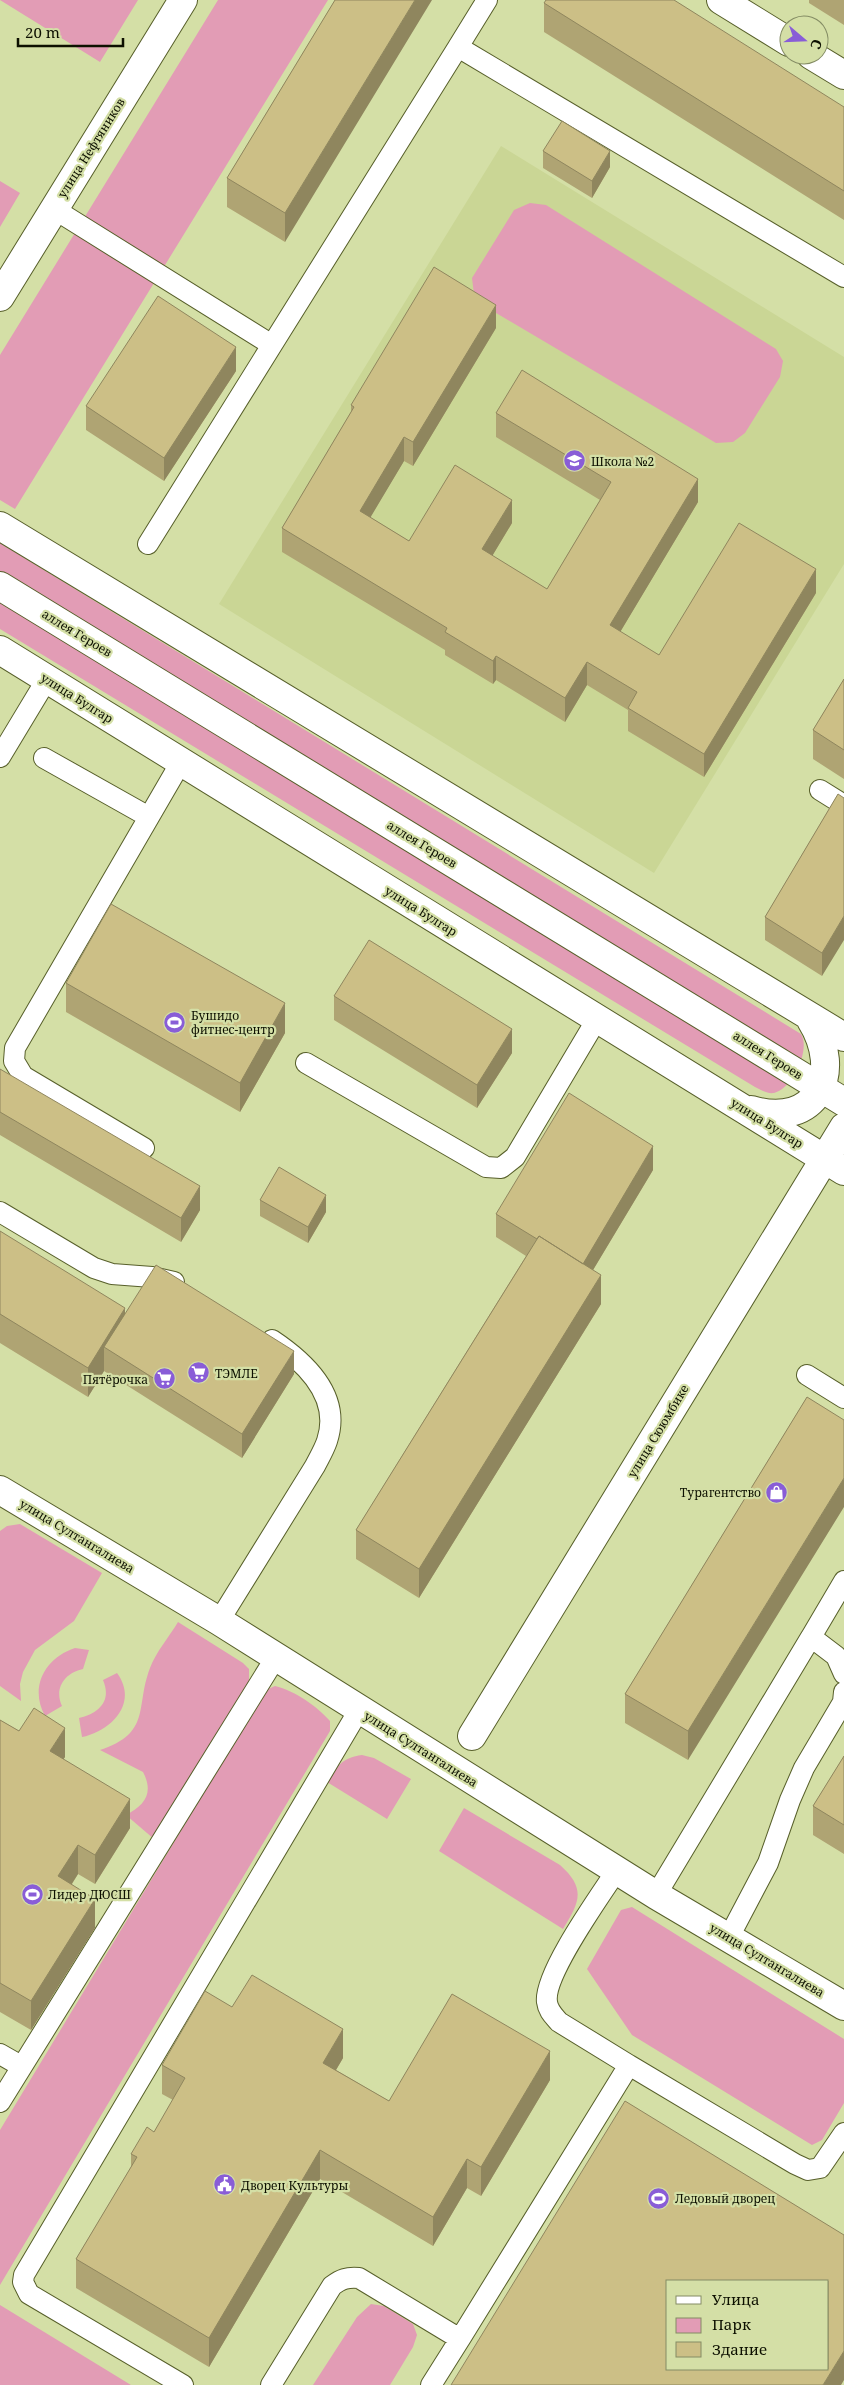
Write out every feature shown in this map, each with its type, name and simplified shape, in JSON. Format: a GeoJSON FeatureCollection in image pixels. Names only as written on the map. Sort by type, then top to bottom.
{"type":"FeatureCollection","features":[{"type":"Feature","properties":{"kind":"street","name":"улица Нефтяников"},"geometry":{"type":"LineString","coordinates":[[0,297],[183,0]]}},
{"type":"Feature","properties":{"kind":"street"},"geometry":{"type":"LineString","coordinates":[[721,0],[779,36]]}},
{"type":"Feature","properties":{"kind":"street"},"geometry":{"type":"LineString","coordinates":[[828,65],[844,75]]}},
{"type":"Feature","properties":{"kind":"street"},"geometry":{"type":"LineString","coordinates":[[0,526],[844,1037]]}},
{"type":"Feature","properties":{"kind":"street","name":"аллея Героев"},"geometry":{"type":"LineString","coordinates":[[0,586],[835,1097]]}},
{"type":"Feature","properties":{"kind":"street","name":"улица Булгар"},"geometry":{"type":"LineString","coordinates":[[0,650],[834,1165]]}},
{"type":"Feature","properties":{"kind":"street"},"geometry":{"type":"LineString","coordinates":[[742,1108],[759,1112],[790,1114],[835,1097],[834,1064],[830,1051],[819,1030],[802,1011]]}},
{"type":"Feature","properties":{"kind":"street","name":"улица Сююмбике"},"geometry":{"type":"LineString","coordinates":[[472,1736],[834,1165],[844,1126]]}},
{"type":"Feature","properties":{"kind":"street","name":"улица Султангалиева"},"geometry":{"type":"LineString","coordinates":[[2,1494],[219,1622],[656,1895],[844,2006]]}},
{"type":"Feature","properties":{"kind":"lane"},"geometry":{"type":"LineString","coordinates":[[148,544],[487,0]]}},
{"type":"Feature","properties":{"kind":"lane"},"geometry":{"type":"LineString","coordinates":[[458,47],[844,277]]}},
{"type":"Feature","properties":{"kind":"lane"},"geometry":{"type":"LineString","coordinates":[[54,209],[272,345]]}},
{"type":"Feature","properties":{"kind":"lane"},"geometry":{"type":"LineString","coordinates":[[0,757],[47,679]]}},
{"type":"Feature","properties":{"kind":"lane"},"geometry":{"type":"LineString","coordinates":[[44,758],[149,817]]}},
{"type":"Feature","properties":{"kind":"lane"},"geometry":{"type":"LineString","coordinates":[[144,1148],[28,1080],[23,1076],[14,1061],[15,1048],[180,762]]}},
{"type":"Feature","properties":{"kind":"lane"},"geometry":{"type":"LineString","coordinates":[[820,790],[844,805]]}},
{"type":"Feature","properties":{"kind":"lane"},"geometry":{"type":"LineString","coordinates":[[306,1063],[486,1167],[502,1168],[515,1157],[597,1019]]}},
{"type":"Feature","properties":{"kind":"lane"},"geometry":{"type":"LineString","coordinates":[[0,1212],[94,1268],[120,1275],[152,1277],[188,1287]]}},
{"type":"Feature","properties":{"kind":"lane"},"geometry":{"type":"LineString","coordinates":[[219,1622],[315,1466],[328,1440],[330,1415],[324,1390],[309,1370],[292,1353],[260,1332]]}},
{"type":"Feature","properties":{"kind":"lane"},"geometry":{"type":"LineString","coordinates":[[807,1375],[844,1398]]}},
{"type":"Feature","properties":{"kind":"lane"},"geometry":{"type":"LineString","coordinates":[[656,1895],[844,1581]]}},
{"type":"Feature","properties":{"kind":"lane"},"geometry":{"type":"LineString","coordinates":[[811,1637],[836,1656],[844,1674]]}},
{"type":"Feature","properties":{"kind":"lane"},"geometry":{"type":"LineString","coordinates":[[0,2102],[276,1657]]}},
{"type":"Feature","properties":{"kind":"lane"},"geometry":{"type":"LineString","coordinates":[[729,1937],[768,1862],[790,1800],[804,1768],[843,1702],[844,1692]]}},
{"type":"Feature","properties":{"kind":"lane"},"geometry":{"type":"LineString","coordinates":[[182,2385],[29,2294],[23,2282],[24,2275],[359,1710]]}},
{"type":"Feature","properties":{"kind":"lane"},"geometry":{"type":"LineString","coordinates":[[617,1870],[552,1973],[547,2002],[551,2013],[559,2022],[629,2065],[808,2170],[820,2168],[844,2133]]}},
{"type":"Feature","properties":{"kind":"lane"},"geometry":{"type":"LineString","coordinates":[[0,2054],[21,2066]]}},
{"type":"Feature","properties":{"kind":"lane"},"geometry":{"type":"LineString","coordinates":[[431,2385],[629,2065]]}},
{"type":"Feature","properties":{"kind":"lane"},"geometry":{"type":"LineString","coordinates":[[271,2385],[332,2286],[340,2280],[349,2277],[358,2278],[460,2339]]}},
{"type":"Feature","properties":{"kind":"shaded area","name":"Школа №2"},"geometry":{"type":"Polygon","coordinates":[[[501,146],[844,357],[844,564],[654,873],[219,604],[501,146]]]}},
{"type":"Feature","properties":{"kind":"green space"},"geometry":{"type":"Polygon","coordinates":[[[0,0],[138,0],[100,62],[0,0]]]}},
{"type":"Feature","properties":{"kind":"green space"},"geometry":{"type":"Polygon","coordinates":[[[218,0],[328,0],[15,509],[0,500],[0,355],[218,0]]]}},
{"type":"Feature","properties":{"kind":"green space"},"geometry":{"type":"Polygon","coordinates":[[[0,181],[20,193],[0,227],[0,181]]]}},
{"type":"Feature","properties":{"kind":"green space"},"geometry":{"type":"Polygon","coordinates":[[[530,203],[546,205],[776,349],[783,361],[780,377],[745,433],[733,442],[716,443],[486,307],[474,294],[472,278],[514,210],[530,203]]]}},
{"type":"Feature","properties":{"kind":"green space"},"geometry":{"type":"Polygon","coordinates":[[[0,543],[801,1034],[804,1049],[802,1059],[793,1077],[781,1090],[774,1093],[755,1087],[0,629],[0,543]]]}},
{"type":"Feature","properties":{"kind":"green space"},"geometry":{"type":"Polygon","coordinates":[[[20,1524],[102,1573],[74,1621],[35,1650],[23,1672],[20,1684],[21,1701],[0,1686],[0,1531],[7,1526],[20,1524]]]}},
{"type":"Feature","properties":{"kind":"green space"},"geometry":{"type":"Polygon","coordinates":[[[178,1622],[243,1663],[249,1669],[249,1684],[154,1839],[126,1815],[143,1803],[146,1798],[148,1786],[143,1772],[100,1750],[116,1743],[128,1735],[135,1727],[150,1668],[159,1650],[178,1622]]]}},
{"type":"Feature","properties":{"kind":"green space"},"geometry":{"type":"Polygon","coordinates":[[[75,1648],[89,1650],[83,1669],[76,1671],[66,1678],[62,1683],[59,1694],[62,1706],[45,1716],[40,1705],[39,1695],[43,1675],[55,1659],[75,1648]]]}},
{"type":"Feature","properties":{"kind":"green space"},"geometry":{"type":"Polygon","coordinates":[[[117,1673],[123,1684],[125,1695],[119,1714],[103,1729],[82,1737],[79,1718],[92,1713],[102,1705],[106,1694],[103,1680],[117,1673]]]}},
{"type":"Feature","properties":{"kind":"green space"},"geometry":{"type":"Polygon","coordinates":[[[275,1686],[298,1695],[319,1710],[330,1721],[330,1731],[0,2285],[0,2130],[266,1690],[275,1686]]]}},
{"type":"Feature","properties":{"kind":"green space"},"geometry":{"type":"Polygon","coordinates":[[[362,1755],[374,1758],[411,1779],[387,1819],[327,1782],[341,1764],[350,1758],[362,1755]]]}},
{"type":"Feature","properties":{"kind":"green space"},"geometry":{"type":"Polygon","coordinates":[[[464,1808],[560,1865],[569,1874],[574,1881],[578,1896],[573,1911],[563,1929],[439,1851],[464,1808]]]}},
{"type":"Feature","properties":{"kind":"green space"},"geometry":{"type":"Polygon","coordinates":[[[632,1907],[844,2039],[844,2103],[822,2140],[812,2145],[632,2035],[587,1969],[621,1910],[632,1907]]]}},
{"type":"Feature","properties":{"kind":"green space"},"geometry":{"type":"Polygon","coordinates":[[[371,2304],[384,2306],[413,2324],[417,2335],[413,2347],[390,2385],[313,2385],[357,2317],[371,2304]]]}},
{"type":"Feature","properties":{"kind":"green space"},"geometry":{"type":"Polygon","coordinates":[[[0,2305],[131,2385],[0,2385],[0,2305]]]}},
{"type":"Feature","properties":{"kind":"building"},"geometry":{"type":"Polygon","coordinates":[[[335,0],[415,0],[285,213],[227,178],[335,0]]]}},
{"type":"Feature","properties":{"kind":"building"},"geometry":{"type":"Polygon","coordinates":[[[546,0],[674,0],[844,107],[844,191],[544,3],[546,0]]]}},
{"type":"Feature","properties":{"kind":"building"},"geometry":{"type":"Polygon","coordinates":[[[562,121],[610,151],[592,181],[543,151],[562,121]]]}},
{"type":"Feature","properties":{"kind":"building"},"geometry":{"type":"Polygon","coordinates":[[[434,267],[496,305],[413,442],[404,437],[360,511],[409,541],[455,465],[512,500],[482,549],[547,589],[611,482],[496,413],[522,370],[698,479],[610,625],[659,655],[739,523],[816,569],[704,754],[628,708],[637,692],[587,662],[565,698],[496,656],[493,661],[445,632],[447,628],[282,528],[354,407],[351,405],[434,267]]]}},
{"type":"Feature","properties":{"kind":"building"},"geometry":{"type":"Polygon","coordinates":[[[158,296],[236,347],[164,458],[86,406],[158,296]]]}},
{"type":"Feature","properties":{"kind":"building"},"geometry":{"type":"Polygon","coordinates":[[[844,679],[844,750],[813,730],[844,679]]]}},
{"type":"Feature","properties":{"kind":"building"},"geometry":{"type":"Polygon","coordinates":[[[838,794],[844,798],[844,916],[822,953],[765,917],[838,794]]]}},
{"type":"Feature","properties":{"kind":"building","name":"Бушидо фитнес-центр"},"geometry":{"type":"Polygon","coordinates":[[[111,904],[285,1003],[240,1083],[66,983],[111,904]]]}},
{"type":"Feature","properties":{"kind":"building"},"geometry":{"type":"Polygon","coordinates":[[[369,940],[512,1029],[477,1085],[334,996],[369,940]]]}},
{"type":"Feature","properties":{"kind":"building"},"geometry":{"type":"Polygon","coordinates":[[[0,1069],[200,1186],[181,1218],[0,1112],[0,1069]]]}},
{"type":"Feature","properties":{"kind":"building"},"geometry":{"type":"Polygon","coordinates":[[[569,1093],[653,1146],[583,1264],[539,1236],[537,1239],[496,1214],[569,1093]]]}},
{"type":"Feature","properties":{"kind":"building"},"geometry":{"type":"Polygon","coordinates":[[[279,1167],[326,1195],[308,1227],[260,1200],[279,1167]]]}},
{"type":"Feature","properties":{"kind":"building"},"geometry":{"type":"Polygon","coordinates":[[[0,1231],[125,1308],[88,1368],[0,1314],[0,1231]]]}},
{"type":"Feature","properties":{"kind":"building"},"geometry":{"type":"Polygon","coordinates":[[[539,1236],[601,1275],[419,1569],[356,1530],[539,1236]]]}},
{"type":"Feature","properties":{"kind":"building","name":"ТЭМЛЕ"},"geometry":{"type":"Polygon","coordinates":[[[156,1265],[294,1351],[242,1434],[104,1347],[156,1265]]]}},
{"type":"Feature","properties":{"kind":"building"},"geometry":{"type":"Polygon","coordinates":[[[807,1397],[844,1420],[844,1478],[688,1731],[625,1694],[807,1397]]]}},
{"type":"Feature","properties":{"kind":"building","name":"Лидер ДЮСШ"},"geometry":{"type":"Polygon","coordinates":[[[34,1708],[65,1728],[50,1751],[130,1799],[95,1855],[78,1845],[58,1876],[95,1899],[31,2001],[0,1983],[0,1720],[19,1731],[34,1708]]]}},
{"type":"Feature","properties":{"kind":"building"},"geometry":{"type":"Polygon","coordinates":[[[844,1756],[844,1825],[813,1806],[844,1756]]]}},
{"type":"Feature","properties":{"kind":"building","name":"Дворец Культуры"},"geometry":{"type":"Polygon","coordinates":[[[252,1975],[343,2029],[323,2063],[389,2101],[452,1994],[550,2051],[481,2167],[467,2159],[433,2217],[320,2150],[209,2338],[76,2259],[137,2157],[131,2154],[147,2127],[154,2132],[185,2078],[162,2065],[205,1991],[232,2007],[252,1975]]]}},
{"type":"Feature","properties":{"kind":"building","name":"Ледовый дворец"},"geometry":{"type":"Polygon","coordinates":[[[625,2101],[844,2235],[844,2351],[823,2385],[451,2385],[625,2101]]]}},
{"type":"Feature","properties":{"kind":"place","name":"Школа №2"},"geometry":{"type":"Point","coordinates":[575,461]}},
{"type":"Feature","properties":{"kind":"place","name":"Бушидо фитнес-центр"},"geometry":{"type":"Point","coordinates":[175,1022]}},
{"type":"Feature","properties":{"kind":"place","name":"ТЭМЛЕ"},"geometry":{"type":"Point","coordinates":[199,1373]}},
{"type":"Feature","properties":{"kind":"place","name":"Пятёрочка"},"geometry":{"type":"Point","coordinates":[164,1379]}},
{"type":"Feature","properties":{"kind":"place","name":"Турагентство"},"geometry":{"type":"Point","coordinates":[777,1492]}},
{"type":"Feature","properties":{"kind":"place","name":"Лидер ДЮСШ"},"geometry":{"type":"Point","coordinates":[32,1894]}},
{"type":"Feature","properties":{"kind":"place","name":"Дворец Культуры"},"geometry":{"type":"Point","coordinates":[225,2185]}},
{"type":"Feature","properties":{"kind":"place","name":"Ледовый дворец"},"geometry":{"type":"Point","coordinates":[659,2198]}}]}
